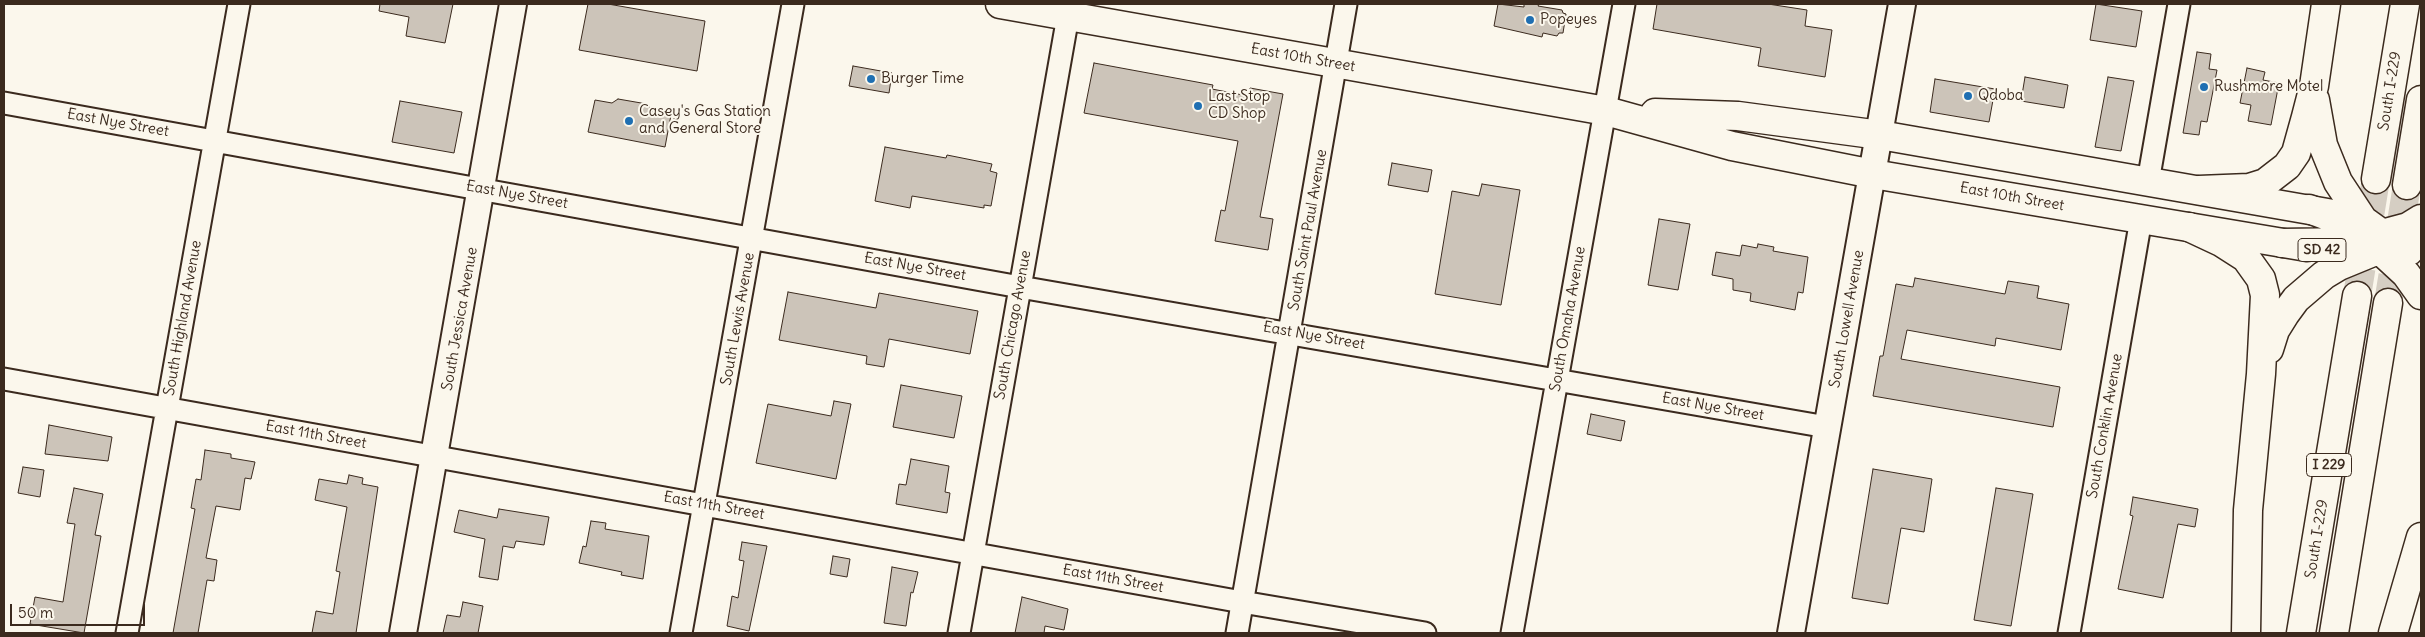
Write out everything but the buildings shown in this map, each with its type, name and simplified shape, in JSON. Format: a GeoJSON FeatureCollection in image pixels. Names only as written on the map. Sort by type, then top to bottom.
{"type":"FeatureCollection","features":[{"type":"Feature","properties":{"kind":"main road","name":"East 10th Street"},"geometry":{"type":"LineString","coordinates":[[1000,4],[1606,110],[1732,146],[1873,174],[2282,243],[2352,242],[2392,238]]}},
{"type":"Feature","properties":{"kind":"main road"},"geometry":{"type":"LineString","coordinates":[[2199,190],[2249,188],[2265,183],[2278,176],[2296,153],[2314,86],[2326,4]]}},
{"type":"Feature","properties":{"kind":"main road","name":"South I-229"},"geometry":{"type":"LineString","coordinates":[[2376,179],[2405,4]]}},
{"type":"Feature","properties":{"kind":"main road"},"geometry":{"type":"LineString","coordinates":[[2314,86],[2318,122],[2329,163],[2338,182],[2392,238],[2421,258]]}},
{"type":"Feature","properties":{"kind":"main road"},"geometry":{"type":"LineString","coordinates":[[2407,186],[2421,100]]}},
{"type":"Feature","properties":{"kind":"main road","name":"East 10th Street"},"geometry":{"type":"LineString","coordinates":[[1606,110],[1738,116],[1880,135],[2309,210],[2392,238],[2421,268]]}},
{"type":"Feature","properties":{"kind":"main road"},"geometry":{"type":"LineString","coordinates":[[2189,227],[2235,250],[2246,258],[2261,279],[2265,295],[2266,317],[2262,374],[2248,510],[2246,633]]}},
{"type":"Feature","properties":{"kind":"main road"},"geometry":{"type":"LineString","coordinates":[[2392,238],[2406,274],[2421,294]]}},
{"type":"Feature","properties":{"kind":"main road"},"geometry":{"type":"LineString","coordinates":[[2262,374],[2275,330],[2296,299],[2324,275],[2392,238]]}},
{"type":"Feature","properties":{"kind":"main road","name":"South I-229"},"geometry":{"type":"LineString","coordinates":[[2301,633],[2356,296]]}},
{"type":"Feature","properties":{"kind":"main road","name":"I 229"},"geometry":{"type":"LineString","coordinates":[[2334,633],[2388,303]]}},
{"type":"Feature","properties":{"kind":"main road"},"geometry":{"type":"LineString","coordinates":[[2393,633],[2421,537]]}},
{"type":"Feature","properties":{"kind":"street","name":"South Highland Avenue"},"geometry":{"type":"LineString","coordinates":[[127,633],[239,4]]}},
{"type":"Feature","properties":{"kind":"street","name":"South Jessica Avenue"},"geometry":{"type":"LineString","coordinates":[[403,633],[483,189],[514,4]]}},
{"type":"Feature","properties":{"kind":"street","name":"South Lewis Avenue"},"geometry":{"type":"LineString","coordinates":[[681,633],[793,4]]}},
{"type":"Feature","properties":{"kind":"street","name":"South Saint Paul Avenue"},"geometry":{"type":"LineString","coordinates":[[1236,633],[1346,4]]}},
{"type":"Feature","properties":{"kind":"street","name":"South Omaha Avenue"},"geometry":{"type":"LineString","coordinates":[[1512,633],[1624,4]]}},
{"type":"Feature","properties":{"kind":"street","name":"South Lowell Avenue"},"geometry":{"type":"LineString","coordinates":[[1791,633],[1902,4]]}},
{"type":"Feature","properties":{"kind":"street"},"geometry":{"type":"LineString","coordinates":[[2148,182],[2179,4]]}},
{"type":"Feature","properties":{"kind":"street","name":"South Chicago Avenue"},"geometry":{"type":"LineString","coordinates":[[959,633],[1068,16]]}},
{"type":"Feature","properties":{"kind":"street","name":"East Nye Street"},"geometry":{"type":"LineString","coordinates":[[4,103],[1020,286],[1827,427]]}},
{"type":"Feature","properties":{"kind":"street","name":"South Conklin Avenue"},"geometry":{"type":"LineString","coordinates":[[2069,633],[2141,219]]}},
{"type":"Feature","properties":{"kind":"street","name":"East 11th Street"},"geometry":{"type":"LineString","coordinates":[[4,379],[973,554],[1425,633]]}},
{"type":"Feature","properties":{"kind":"tunnel"},"geometry":{"type":"LineString","coordinates":[[2357,296],[2376,179]]}},
{"type":"Feature","properties":{"kind":"tunnel"},"geometry":{"type":"LineString","coordinates":[[2388,303],[2407,185]]}},
{"type":"Feature","properties":{"kind":"place","name":"Popeyes"},"geometry":{"type":"Point","coordinates":[1530,20]}},
{"type":"Feature","properties":{"kind":"place","name":"Burger Time"},"geometry":{"type":"Point","coordinates":[871,79]}},
{"type":"Feature","properties":{"kind":"place","name":"Rushmore Motel"},"geometry":{"type":"Point","coordinates":[2204,87]}},
{"type":"Feature","properties":{"kind":"place","name":"Qdoba"},"geometry":{"type":"Point","coordinates":[1968,96]}},
{"type":"Feature","properties":{"kind":"place","name":"Last Stop CD Shop"},"geometry":{"type":"Point","coordinates":[1198,106]}},
{"type":"Feature","properties":{"kind":"place","name":"Casey's Gas Station and General Store"},"geometry":{"type":"Point","coordinates":[629,121]}}]}
